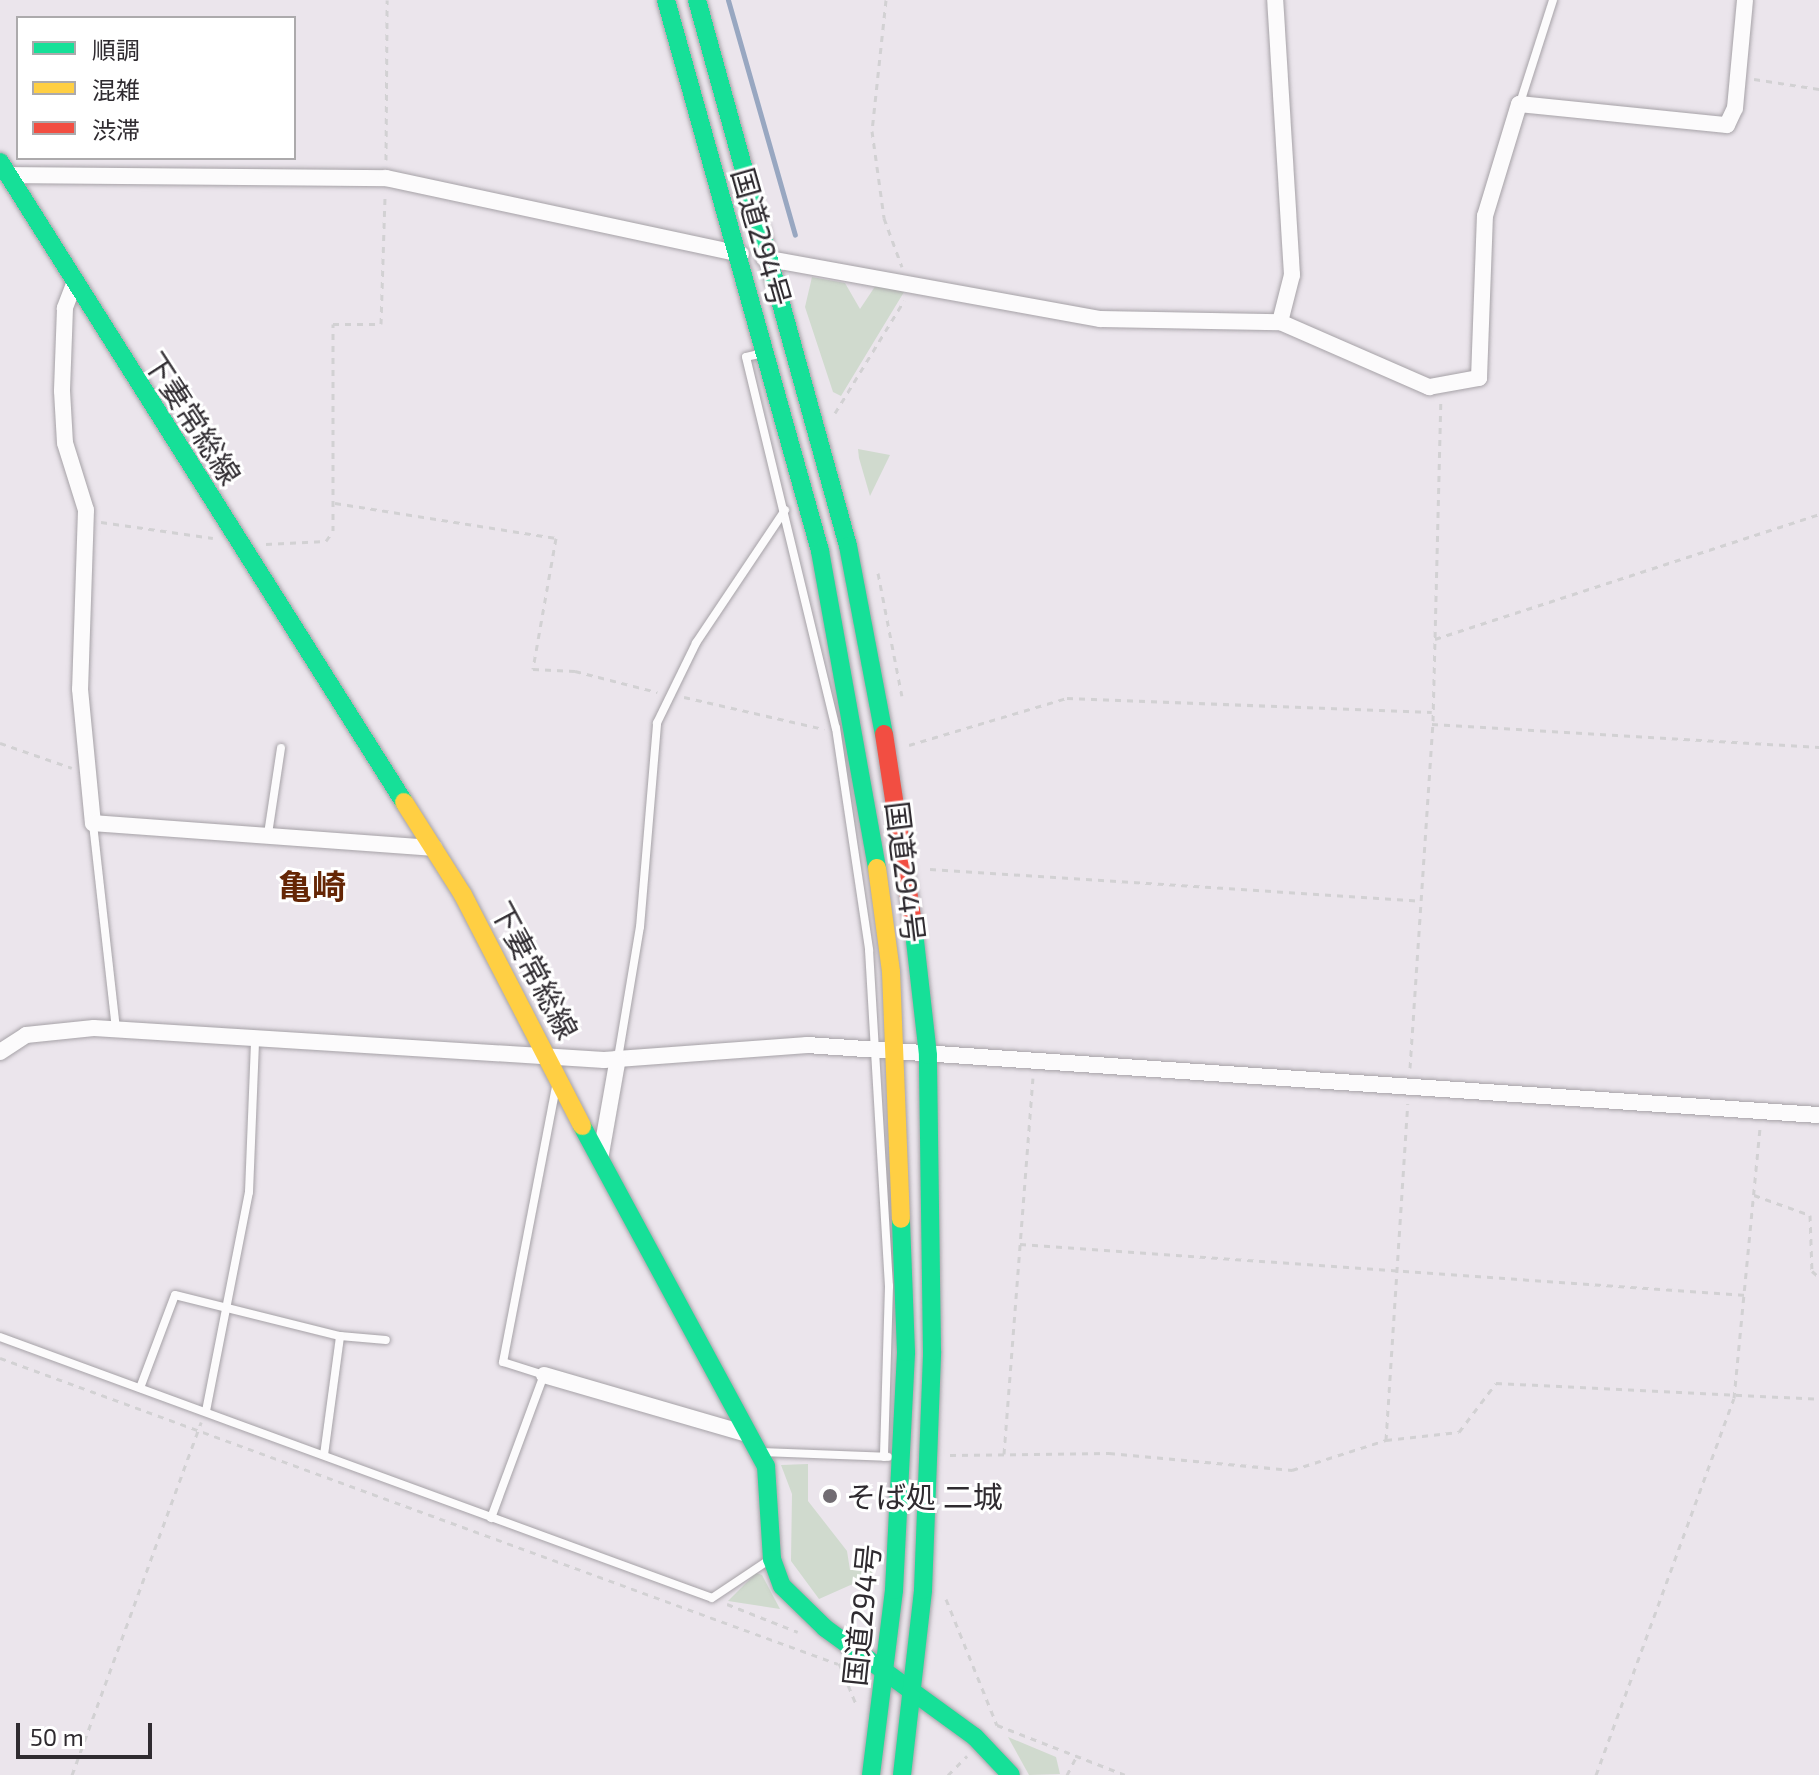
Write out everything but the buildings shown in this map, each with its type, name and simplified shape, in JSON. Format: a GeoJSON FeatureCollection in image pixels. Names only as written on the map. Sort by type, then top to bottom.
{"type":"FeatureCollection","features":[{"type":"Feature","properties":{"kind":"main road","name":"国道294号"},"geometry":{"type":"LineString","coordinates":[[666,0],[820,551],[856,727],[898,1053],[906,1236],[892,1457],[885,1670],[871,1775]]}},
{"type":"Feature","properties":{"kind":"main road","name":"国道294号"},"geometry":{"type":"LineString","coordinates":[[697,0],[773,260],[872,648],[904,840],[928,1055],[932,1351],[914,1690],[902,1775]]}},
{"type":"Feature","properties":{"kind":"main road","name":"下妻常総線"},"geometry":{"type":"LineString","coordinates":[[4,168],[74,284],[434,848],[550,1056],[686,1329],[758,1452],[772,1487],[772,1559],[792,1600],[914,1690],[1011,1775]]}},
{"type":"Feature","properties":{"kind":"street"},"geometry":{"type":"LineString","coordinates":[[1275,0],[1292,275],[1280,322]]}},
{"type":"Feature","properties":{"kind":"street"},"geometry":{"type":"LineString","coordinates":[[4,168],[386,178],[773,260],[1100,319],[1280,322],[1441,389],[1482,375],[1485,216],[1519,104],[1727,125],[1739,76],[1745,0]]}},
{"type":"Feature","properties":{"kind":"street"},"geometry":{"type":"LineString","coordinates":[[74,284],[64,326],[64,430],[86,520],[79,617],[87,771],[93,823],[434,848]]}},
{"type":"Feature","properties":{"kind":"street"},"geometry":{"type":"LineString","coordinates":[[0,1052],[46,1030],[116,1029],[255,1040],[618,1058],[807,1045],[1819,1115]]}},
{"type":"Feature","properties":{"kind":"street"},"geometry":{"type":"LineString","coordinates":[[601,1154],[618,1058]]}},
{"type":"Feature","properties":{"kind":"street"},"geometry":{"type":"LineString","coordinates":[[544,1375],[747,1434]]}},
{"type":"Feature","properties":{"kind":"lane"},"geometry":{"type":"LineString","coordinates":[[1519,104],[1553,0]]}},
{"type":"Feature","properties":{"kind":"lane"},"geometry":{"type":"LineString","coordinates":[[758,1452],[892,1457],[889,1286],[879,1052],[836,728],[746,357],[766,352]]}},
{"type":"Feature","properties":{"kind":"lane"},"geometry":{"type":"LineString","coordinates":[[618,1058],[640,927],[657,723],[668,695],[785,510]]}},
{"type":"Feature","properties":{"kind":"lane"},"geometry":{"type":"LineString","coordinates":[[268,834],[281,748]]}},
{"type":"Feature","properties":{"kind":"lane"},"geometry":{"type":"LineString","coordinates":[[93,823],[116,1029]]}},
{"type":"Feature","properties":{"kind":"lane"},"geometry":{"type":"LineString","coordinates":[[206,1411],[249,1192],[255,1040]]}},
{"type":"Feature","properties":{"kind":"lane"},"geometry":{"type":"LineString","coordinates":[[491,1518],[544,1375],[503,1362],[534,1178],[562,1079]]}},
{"type":"Feature","properties":{"kind":"lane"},"geometry":{"type":"LineString","coordinates":[[140,1388],[170,1299],[340,1336],[386,1340]]}},
{"type":"Feature","properties":{"kind":"lane"},"geometry":{"type":"LineString","coordinates":[[324,1455],[340,1336]]}},
{"type":"Feature","properties":{"kind":"lane"},"geometry":{"type":"LineString","coordinates":[[0,1337],[712,1598],[772,1559]]}},
{"type":"Feature","properties":{"kind":"path"},"geometry":{"type":"LineString","coordinates":[[86,520],[241,544],[326,541],[333,503],[333,324],[381,324],[387,0]]}},
{"type":"Feature","properties":{"kind":"path"},"geometry":{"type":"LineString","coordinates":[[834,414],[911,283],[884,218],[872,131],[886,0]]}},
{"type":"Feature","properties":{"kind":"path"},"geometry":{"type":"LineString","coordinates":[[1739,76],[1819,89]]}},
{"type":"Feature","properties":{"kind":"path"},"geometry":{"type":"LineString","coordinates":[[1386,1440],[1432,724],[1441,389]]}},
{"type":"Feature","properties":{"kind":"path"},"geometry":{"type":"LineString","coordinates":[[333,503],[556,538],[533,669],[575,671],[794,727],[836,728]]}},
{"type":"Feature","properties":{"kind":"path"},"geometry":{"type":"LineString","coordinates":[[1435,639],[1819,514]]}},
{"type":"Feature","properties":{"kind":"path"},"geometry":{"type":"LineString","coordinates":[[909,745],[1067,698],[1432,712]]}},
{"type":"Feature","properties":{"kind":"path"},"geometry":{"type":"LineString","coordinates":[[1432,724],[1819,747]]}},
{"type":"Feature","properties":{"kind":"path"},"geometry":{"type":"LineString","coordinates":[[0,743],[87,771]]}},
{"type":"Feature","properties":{"kind":"path"},"geometry":{"type":"LineString","coordinates":[[926,869],[1421,901]]}},
{"type":"Feature","properties":{"kind":"path"},"geometry":{"type":"LineString","coordinates":[[1004,1454],[1034,1063]]}},
{"type":"Feature","properties":{"kind":"path"},"geometry":{"type":"LineString","coordinates":[[1596,1775],[1734,1398],[1762,1111]]}},
{"type":"Feature","properties":{"kind":"path"},"geometry":{"type":"LineString","coordinates":[[1754,1195],[1810,1215],[1812,1271],[1819,1277]]}},
{"type":"Feature","properties":{"kind":"path"},"geometry":{"type":"LineString","coordinates":[[1020,1244],[1746,1295]]}},
{"type":"Feature","properties":{"kind":"path"},"geometry":{"type":"LineString","coordinates":[[0,1358],[839,1664],[817,1643]]}},
{"type":"Feature","properties":{"kind":"path"},"geometry":{"type":"LineString","coordinates":[[949,1469],[950,1455],[1109,1453],[1292,1470],[1386,1440],[1467,1428],[1496,1383],[1734,1398],[1819,1399]]}},
{"type":"Feature","properties":{"kind":"path"},"geometry":{"type":"LineString","coordinates":[[72,1775],[206,1411]]}},
{"type":"Feature","properties":{"kind":"path"},"geometry":{"type":"LineString","coordinates":[[941,1584],[997,1725],[1125,1775]]}},
{"type":"Feature","properties":{"kind":"path"},"geometry":{"type":"LineString","coordinates":[[712,1598],[809,1638]]}},
{"type":"Feature","properties":{"kind":"path"},"geometry":{"type":"LineString","coordinates":[[1067,1775],[1077,1756]]}},
{"type":"Feature","properties":{"kind":"path"},"geometry":{"type":"LineString","coordinates":[[948,1775],[960,1758]]}},
{"type":"Feature","properties":{"kind":"shaded area"},"geometry":{"type":"Polygon","coordinates":[[[812,277],[845,283],[860,309],[876,285],[904,292],[841,396],[833,392],[805,307],[812,277]]]}},
{"type":"Feature","properties":{"kind":"shaded area"},"geometry":{"type":"Polygon","coordinates":[[[858,449],[890,455],[870,496],[859,458],[858,449]]]}},
{"type":"Feature","properties":{"kind":"shaded area"},"geometry":{"type":"Polygon","coordinates":[[[808,1464],[808,1501],[847,1551],[850,1570],[870,1565],[873,1575],[819,1599],[791,1561],[792,1494],[781,1465],[808,1464]]]}},
{"type":"Feature","properties":{"kind":"shaded area"},"geometry":{"type":"Polygon","coordinates":[[[756,1573],[762,1575],[780,1609],[728,1601],[756,1573]]]}},
{"type":"Feature","properties":{"kind":"shaded area"},"geometry":{"type":"Polygon","coordinates":[[[1008,1737],[1056,1757],[1060,1774],[1029,1775],[1008,1737]]]}},
{"type":"Feature","properties":{"kind":"waterway"},"geometry":{"type":"LineString","coordinates":[[728,0],[795,235]]}},
{"type":"Feature","properties":{"kind":"traffic: fast"},"geometry":{"type":"LineString","coordinates":[[666,0],[820,551],[877,868]]}},
{"type":"Feature","properties":{"kind":"traffic: fast"},"geometry":{"type":"LineString","coordinates":[[697,0],[848,546],[884,734]]}},
{"type":"Feature","properties":{"kind":"traffic: fast"},"geometry":{"type":"LineString","coordinates":[[0,162],[404,802]]}},
{"type":"Feature","properties":{"kind":"traffic: fast"},"geometry":{"type":"LineString","coordinates":[[902,1775],[923,1590],[932,1351],[928,1055],[913,924]]}},
{"type":"Feature","properties":{"kind":"traffic: fast"},"geometry":{"type":"LineString","coordinates":[[582,1126],[766,1466],[772,1559],[782,1586],[825,1628],[975,1737],[1011,1775]]}},
{"type":"Feature","properties":{"kind":"traffic: fast"},"geometry":{"type":"LineString","coordinates":[[871,1775],[894,1590],[906,1352],[901,1219]]}},
{"type":"Feature","properties":{"kind":"traffic: slow"},"geometry":{"type":"LineString","coordinates":[[404,802],[463,895],[582,1126]]}},
{"type":"Feature","properties":{"kind":"traffic: slow"},"geometry":{"type":"LineString","coordinates":[[877,868],[891,972],[901,1219]]}},
{"type":"Feature","properties":{"kind":"traffic: jam"},"geometry":{"type":"LineString","coordinates":[[884,734],[913,924]]}},
{"type":"Feature","properties":{"kind":"place","name":"そば処 二城"},"geometry":{"type":"Point","coordinates":[830,1496]}},
{"type":"Feature","properties":{"kind":"district","name":"亀崎"},"geometry":{"type":"Point","coordinates":[312,886]}}]}
